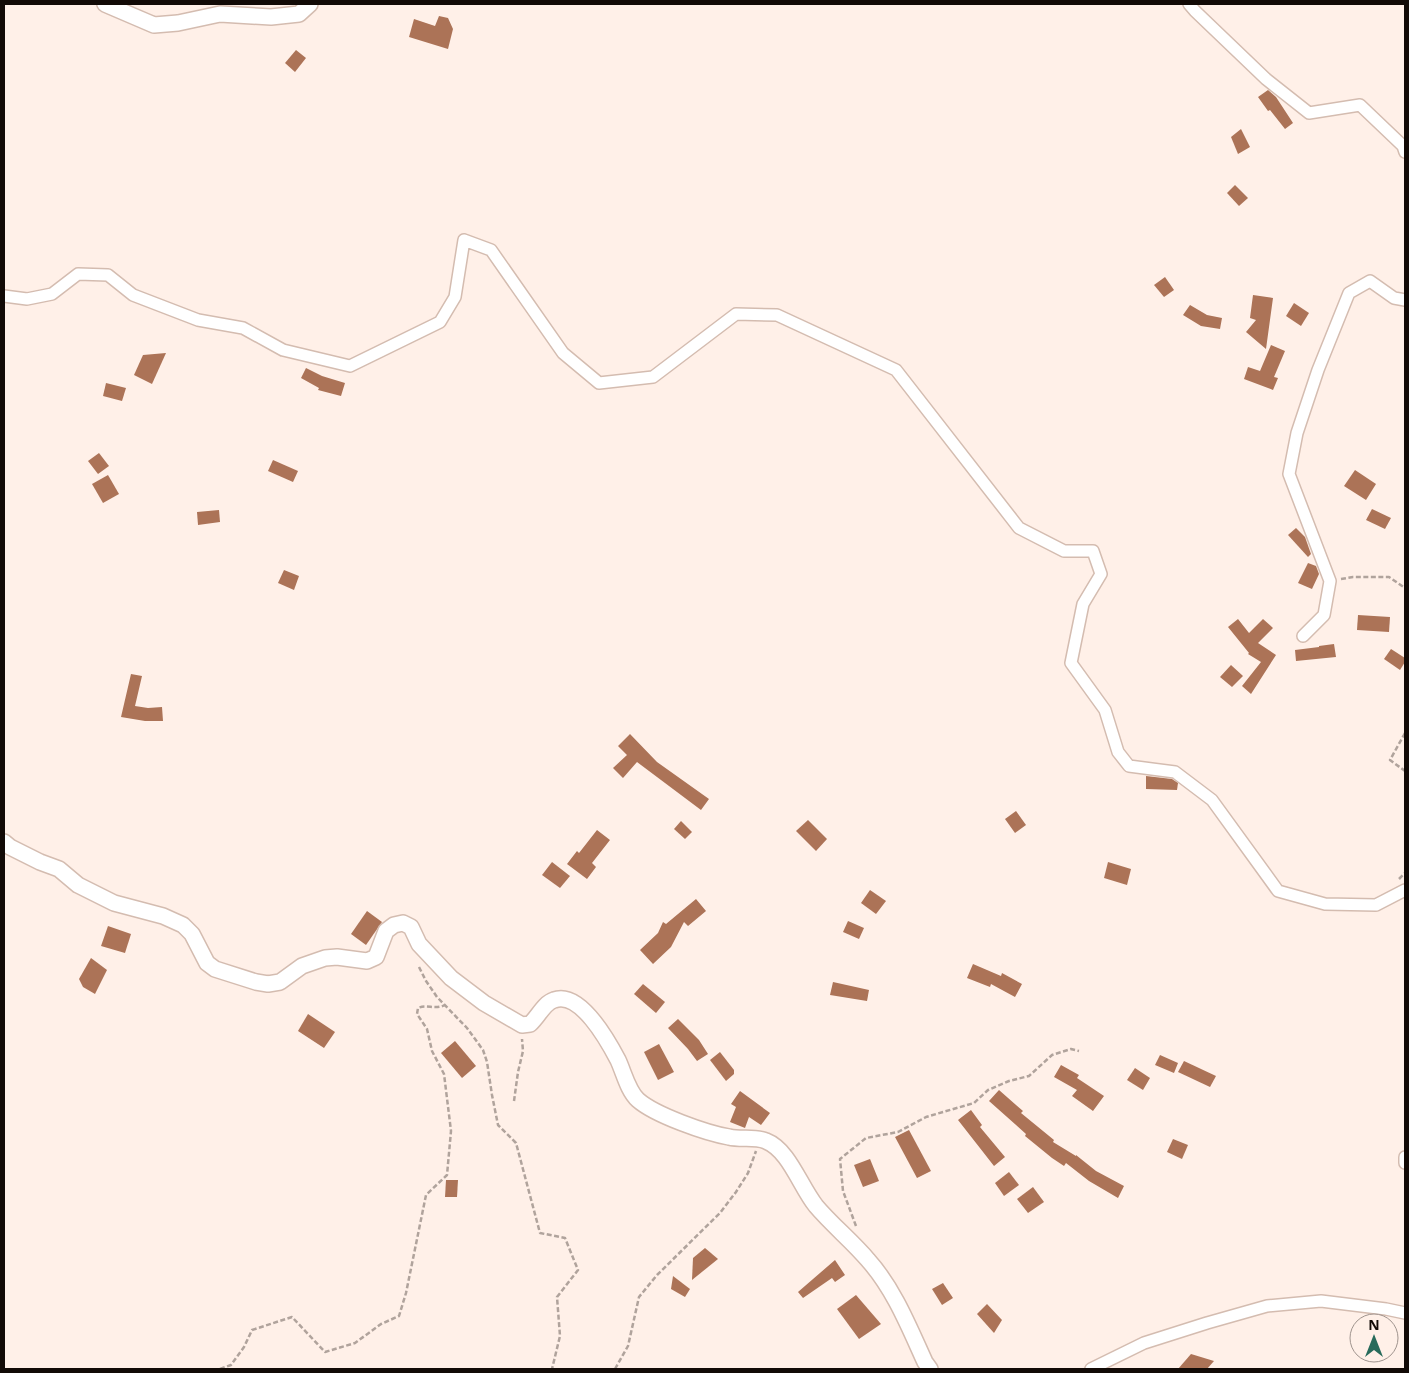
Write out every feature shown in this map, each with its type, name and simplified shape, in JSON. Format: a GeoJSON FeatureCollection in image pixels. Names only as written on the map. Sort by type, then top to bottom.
{"type":"FeatureCollection","features":[{"type":"Feature","properties":{"kind":"street"},"geometry":{"type":"LineString","coordinates":[[105,4],[154,25],[178,23],[220,14],[271,17],[300,14],[310,4]]}},
{"type":"Feature","properties":{"kind":"street"},"geometry":{"type":"LineString","coordinates":[[1189,4],[1195,12],[1266,79],[1309,113],[1360,105],[1405,148]]}},
{"type":"Feature","properties":{"kind":"street"},"geometry":{"type":"LineString","coordinates":[[4,296],[27,299],[52,294],[78,274],[108,275],[133,295],[198,320],[243,328],[283,350],[350,366],[440,322],[455,297],[464,240],[491,250],[562,353],[599,383],[653,377],[736,314],[777,315],[896,370],[1019,528],[1064,551],[1093,551],[1101,574],[1083,604],[1071,663],[1105,710],[1118,752],[1129,766],[1175,772],[1212,800],[1278,891],[1325,904],[1376,905],[1405,890]]}},
{"type":"Feature","properties":{"kind":"street"},"geometry":{"type":"LineString","coordinates":[[1303,636],[1324,614],[1330,581],[1289,474],[1297,433],[1318,370],[1349,293],[1370,281],[1394,298],[1405,300]]}},
{"type":"Feature","properties":{"kind":"street"},"geometry":{"type":"LineString","coordinates":[[4,842],[40,862],[59,869],[78,885],[114,903],[163,916],[183,925],[192,934],[207,963],[215,969],[256,982],[268,984],[280,982],[302,966],[325,958],[337,957],[367,961],[376,957],[386,931],[394,925],[403,923],[411,928],[419,944],[451,978],[484,1003],[522,1025],[530,1024],[547,1004],[554,999],[574,1001],[593,1021],[617,1059],[637,1100],[650,1109],[692,1126],[730,1138],[763,1139],[775,1145],[816,1205],[869,1260],[879,1274],[898,1305],[930,1369]]}},
{"type":"Feature","properties":{"kind":"street"},"geometry":{"type":"LineString","coordinates":[[1405,1157],[1405,1163]]}},
{"type":"Feature","properties":{"kind":"street"},"geometry":{"type":"LineString","coordinates":[[1091,1369],[1144,1343],[1266,1306],[1321,1301],[1386,1309],[1405,1314]]}},
{"type":"Feature","properties":{"kind":"path"},"geometry":{"type":"LineString","coordinates":[[1330,581],[1353,577],[1388,577],[1405,588]]}},
{"type":"Feature","properties":{"kind":"path"},"geometry":{"type":"LineString","coordinates":[[1405,733],[1390,760],[1405,772]]}},
{"type":"Feature","properties":{"kind":"path"},"geometry":{"type":"LineString","coordinates":[[419,966],[426,981],[467,1028],[483,1050],[487,1062],[498,1125],[516,1142],[540,1233],[565,1238],[578,1270],[557,1296],[560,1336],[552,1369]]}},
{"type":"Feature","properties":{"kind":"path"},"geometry":{"type":"LineString","coordinates":[[220,1369],[231,1365],[244,1347],[252,1330],[292,1317],[325,1352],[355,1343],[381,1324],[399,1316],[406,1293],[426,1195],[447,1175],[451,1131],[444,1074],[432,1051],[427,1028],[417,1014],[418,1008],[424,1005],[438,1008],[445,1005]]}},
{"type":"Feature","properties":{"kind":"path"},"geometry":{"type":"LineString","coordinates":[[514,1101],[523,1051],[522,1025]]}},
{"type":"Feature","properties":{"kind":"path"},"geometry":{"type":"LineString","coordinates":[[859,1234],[844,1191],[840,1159],[853,1148],[866,1138],[898,1132],[926,1118],[974,1103],[988,1090],[1009,1081],[1029,1076],[1052,1055],[1072,1049],[1079,1051]]}},
{"type":"Feature","properties":{"kind":"path"},"geometry":{"type":"LineString","coordinates":[[615,1369],[628,1346],[639,1297],[657,1275],[720,1213],[736,1192],[748,1173],[756,1152],[757,1139]]}},
{"type":"Feature","properties":{"kind":"building"},"geometry":{"type":"Polygon","coordinates":[[[439,16],[448,18],[453,29],[448,49],[409,37],[414,19],[435,26],[439,16]]]}},
{"type":"Feature","properties":{"kind":"building"},"geometry":{"type":"Polygon","coordinates":[[[296,50],[306,58],[295,72],[285,63],[296,50]]]}},
{"type":"Feature","properties":{"kind":"building"},"geometry":{"type":"Polygon","coordinates":[[[1268,90],[1276,97],[1293,123],[1285,129],[1258,97],[1268,90]]]}},
{"type":"Feature","properties":{"kind":"building"},"geometry":{"type":"Polygon","coordinates":[[[1241,129],[1250,147],[1238,154],[1231,137],[1241,129]]]}},
{"type":"Feature","properties":{"kind":"building"},"geometry":{"type":"Polygon","coordinates":[[[1235,185],[1248,198],[1239,206],[1227,193],[1235,185]]]}},
{"type":"Feature","properties":{"kind":"building"},"geometry":{"type":"Polygon","coordinates":[[[1165,277],[1174,290],[1164,297],[1154,285],[1165,277]]]}},
{"type":"Feature","properties":{"kind":"building"},"geometry":{"type":"Polygon","coordinates":[[[1253,295],[1273,298],[1266,349],[1246,332],[1256,320],[1250,318],[1253,295]]]}},
{"type":"Feature","properties":{"kind":"building"},"geometry":{"type":"Polygon","coordinates":[[[1294,303],[1309,313],[1301,326],[1286,316],[1294,303]]]}},
{"type":"Feature","properties":{"kind":"building"},"geometry":{"type":"Polygon","coordinates":[[[1190,305],[1207,315],[1222,318],[1220,329],[1201,326],[1183,315],[1190,305]]]}},
{"type":"Feature","properties":{"kind":"building"},"geometry":{"type":"Polygon","coordinates":[[[1271,345],[1285,351],[1274,377],[1278,378],[1273,390],[1244,379],[1248,367],[1260,371],[1271,345]]]}},
{"type":"Feature","properties":{"kind":"building"},"geometry":{"type":"Polygon","coordinates":[[[166,353],[152,384],[134,375],[143,355],[166,353]]]}},
{"type":"Feature","properties":{"kind":"building"},"geometry":{"type":"Polygon","coordinates":[[[306,368],[322,376],[345,383],[341,396],[318,390],[319,388],[301,378],[306,368]]]}},
{"type":"Feature","properties":{"kind":"building"},"geometry":{"type":"Polygon","coordinates":[[[106,383],[126,388],[122,401],[103,396],[106,383]]]}},
{"type":"Feature","properties":{"kind":"building"},"geometry":{"type":"Polygon","coordinates":[[[99,453],[109,466],[98,474],[88,461],[99,453]]]}},
{"type":"Feature","properties":{"kind":"building"},"geometry":{"type":"Polygon","coordinates":[[[273,460],[298,471],[293,482],[268,471],[273,460]]]}},
{"type":"Feature","properties":{"kind":"building"},"geometry":{"type":"Polygon","coordinates":[[[1355,470],[1376,484],[1366,500],[1344,486],[1355,470]]]}},
{"type":"Feature","properties":{"kind":"building"},"geometry":{"type":"Polygon","coordinates":[[[108,475],[119,494],[103,503],[92,484],[108,475]]]}},
{"type":"Feature","properties":{"kind":"building"},"geometry":{"type":"Polygon","coordinates":[[[1372,509],[1391,518],[1385,529],[1366,520],[1372,509]]]}},
{"type":"Feature","properties":{"kind":"building"},"geometry":{"type":"Polygon","coordinates":[[[219,510],[220,522],[198,525],[197,512],[219,510]]]}},
{"type":"Feature","properties":{"kind":"building"},"geometry":{"type":"Polygon","coordinates":[[[1296,528],[1305,537],[1311,554],[1308,557],[1288,535],[1296,528]]]}},
{"type":"Feature","properties":{"kind":"building"},"geometry":{"type":"Polygon","coordinates":[[[1308,563],[1316,566],[1319,574],[1312,589],[1298,583],[1308,563]]]}},
{"type":"Feature","properties":{"kind":"building"},"geometry":{"type":"Polygon","coordinates":[[[284,570],[299,576],[294,590],[278,583],[284,570]]]}},
{"type":"Feature","properties":{"kind":"building"},"geometry":{"type":"Polygon","coordinates":[[[1358,615],[1390,617],[1389,632],[1357,630],[1358,615]]]}},
{"type":"Feature","properties":{"kind":"building"},"geometry":{"type":"Polygon","coordinates":[[[1238,619],[1249,633],[1263,619],[1273,628],[1258,643],[1276,655],[1251,694],[1242,686],[1261,662],[1248,654],[1228,627],[1238,619]]]}},
{"type":"Feature","properties":{"kind":"building"},"geometry":{"type":"Polygon","coordinates":[[[1334,644],[1336,657],[1296,661],[1295,650],[1334,644]]]}},
{"type":"Feature","properties":{"kind":"building"},"geometry":{"type":"Polygon","coordinates":[[[1391,649],[1405,658],[1405,662],[1400,670],[1384,659],[1391,649]]]}},
{"type":"Feature","properties":{"kind":"building"},"geometry":{"type":"Polygon","coordinates":[[[1231,665],[1243,676],[1232,687],[1220,677],[1231,665]]]}},
{"type":"Feature","properties":{"kind":"building"},"geometry":{"type":"Polygon","coordinates":[[[131,674],[142,676],[135,706],[148,708],[162,707],[163,721],[145,721],[121,717],[131,674]]]}},
{"type":"Feature","properties":{"kind":"building"},"geometry":{"type":"Polygon","coordinates":[[[630,734],[657,762],[709,799],[701,810],[637,762],[623,778],[613,768],[627,755],[618,746],[630,734]]]}},
{"type":"Feature","properties":{"kind":"building"},"geometry":{"type":"Polygon","coordinates":[[[1146,776],[1172,779],[1178,783],[1177,790],[1146,789],[1146,776]]]}},
{"type":"Feature","properties":{"kind":"building"},"geometry":{"type":"Polygon","coordinates":[[[1016,811],[1026,825],[1015,833],[1005,819],[1016,811]]]}},
{"type":"Feature","properties":{"kind":"building"},"geometry":{"type":"Polygon","coordinates":[[[808,820],[827,839],[816,851],[796,831],[808,820]]]}},
{"type":"Feature","properties":{"kind":"building"},"geometry":{"type":"Polygon","coordinates":[[[681,821],[692,832],[685,839],[674,829],[681,821]]]}},
{"type":"Feature","properties":{"kind":"building"},"geometry":{"type":"Polygon","coordinates":[[[597,830],[610,840],[592,863],[596,867],[587,879],[567,864],[577,851],[579,853],[597,830]]]}},
{"type":"Feature","properties":{"kind":"building"},"geometry":{"type":"Polygon","coordinates":[[[552,862],[570,876],[560,888],[542,875],[552,862]]]}},
{"type":"Feature","properties":{"kind":"building"},"geometry":{"type":"Polygon","coordinates":[[[1108,862],[1131,869],[1127,885],[1104,878],[1108,862]]]}},
{"type":"Feature","properties":{"kind":"building"},"geometry":{"type":"Polygon","coordinates":[[[870,890],[886,901],[876,914],[861,903],[870,890]]]}},
{"type":"Feature","properties":{"kind":"building"},"geometry":{"type":"Polygon","coordinates":[[[696,899],[706,911],[688,926],[684,922],[671,947],[653,964],[640,950],[658,933],[663,922],[666,924],[696,899]]]}},
{"type":"Feature","properties":{"kind":"building"},"geometry":{"type":"Polygon","coordinates":[[[367,911],[382,922],[366,945],[351,934],[367,911]]]}},
{"type":"Feature","properties":{"kind":"building"},"geometry":{"type":"Polygon","coordinates":[[[848,921],[864,928],[859,939],[843,932],[848,921]]]}},
{"type":"Feature","properties":{"kind":"building"},"geometry":{"type":"Polygon","coordinates":[[[108,926],[131,934],[125,953],[101,946],[108,926]]]}},
{"type":"Feature","properties":{"kind":"building"},"geometry":{"type":"Polygon","coordinates":[[[91,958],[107,970],[95,994],[83,987],[79,979],[91,958]]]}},
{"type":"Feature","properties":{"kind":"building"},"geometry":{"type":"Polygon","coordinates":[[[973,964],[1001,976],[1002,973],[1022,984],[1015,997],[991,984],[990,987],[967,978],[973,964]]]}},
{"type":"Feature","properties":{"kind":"building"},"geometry":{"type":"Polygon","coordinates":[[[833,982],[869,990],[867,1001],[830,995],[833,982]]]}},
{"type":"Feature","properties":{"kind":"building"},"geometry":{"type":"Polygon","coordinates":[[[643,984],[665,1002],[656,1013],[634,994],[643,984]]]}},
{"type":"Feature","properties":{"kind":"building"},"geometry":{"type":"Polygon","coordinates":[[[308,1014],[335,1032],[324,1048],[298,1031],[308,1014]]]}},
{"type":"Feature","properties":{"kind":"building"},"geometry":{"type":"Polygon","coordinates":[[[678,1019],[699,1040],[708,1054],[697,1061],[668,1028],[678,1019]]]}},
{"type":"Feature","properties":{"kind":"building"},"geometry":{"type":"Polygon","coordinates":[[[455,1041],[476,1066],[462,1078],[441,1053],[455,1041]]]}},
{"type":"Feature","properties":{"kind":"building"},"geometry":{"type":"Polygon","coordinates":[[[659,1044],[674,1072],[658,1080],[644,1052],[659,1044]]]}},
{"type":"Feature","properties":{"kind":"building"},"geometry":{"type":"Polygon","coordinates":[[[720,1052],[734,1070],[734,1074],[726,1081],[710,1060],[720,1052]]]}},
{"type":"Feature","properties":{"kind":"building"},"geometry":{"type":"Polygon","coordinates":[[[1160,1055],[1178,1063],[1174,1073],[1155,1065],[1160,1055]]]}},
{"type":"Feature","properties":{"kind":"building"},"geometry":{"type":"Polygon","coordinates":[[[1184,1061],[1216,1076],[1210,1087],[1178,1072],[1184,1061]]]}},
{"type":"Feature","properties":{"kind":"building"},"geometry":{"type":"Polygon","coordinates":[[[1061,1065],[1079,1075],[1077,1078],[1104,1096],[1093,1111],[1072,1096],[1077,1090],[1054,1077],[1061,1065]]]}},
{"type":"Feature","properties":{"kind":"building"},"geometry":{"type":"Polygon","coordinates":[[[1135,1068],[1150,1078],[1143,1090],[1127,1080],[1135,1068]]]}},
{"type":"Feature","properties":{"kind":"building"},"geometry":{"type":"Polygon","coordinates":[[[999,1090],[1023,1111],[1021,1113],[1054,1140],[1053,1142],[1076,1155],[1096,1171],[1124,1186],[1118,1198],[1089,1181],[1066,1163],[1064,1166],[1052,1158],[1025,1136],[1026,1134],[989,1101],[999,1090]]]}},
{"type":"Feature","properties":{"kind":"building"},"geometry":{"type":"Polygon","coordinates":[[[740,1091],[770,1113],[761,1125],[749,1117],[745,1128],[730,1122],[736,1107],[731,1104],[740,1091]]]}},
{"type":"Feature","properties":{"kind":"building"},"geometry":{"type":"Polygon","coordinates":[[[971,1110],[982,1125],[980,1127],[1005,1157],[994,1166],[958,1120],[971,1110]]]}},
{"type":"Feature","properties":{"kind":"building"},"geometry":{"type":"Polygon","coordinates":[[[909,1130],[931,1171],[917,1178],[895,1137],[909,1130]]]}},
{"type":"Feature","properties":{"kind":"building"},"geometry":{"type":"Polygon","coordinates":[[[1173,1139],[1188,1145],[1182,1159],[1167,1152],[1173,1139]]]}},
{"type":"Feature","properties":{"kind":"building"},"geometry":{"type":"Polygon","coordinates":[[[870,1159],[879,1181],[863,1187],[854,1165],[870,1159]]]}},
{"type":"Feature","properties":{"kind":"building"},"geometry":{"type":"Polygon","coordinates":[[[1009,1172],[1019,1185],[1004,1196],[995,1183],[1009,1172]]]}},
{"type":"Feature","properties":{"kind":"building"},"geometry":{"type":"Polygon","coordinates":[[[446,1180],[458,1180],[457,1197],[445,1197],[446,1180]]]}},
{"type":"Feature","properties":{"kind":"building"},"geometry":{"type":"Polygon","coordinates":[[[1033,1187],[1044,1202],[1028,1213],[1017,1199],[1033,1187]]]}},
{"type":"Feature","properties":{"kind":"building"},"geometry":{"type":"Polygon","coordinates":[[[705,1248],[718,1259],[692,1280],[693,1258],[705,1248]]]}},
{"type":"Feature","properties":{"kind":"building"},"geometry":{"type":"Polygon","coordinates":[[[835,1260],[845,1275],[835,1282],[832,1278],[803,1298],[798,1292],[835,1260]]]}},
{"type":"Feature","properties":{"kind":"building"},"geometry":{"type":"Polygon","coordinates":[[[673,1276],[690,1289],[685,1297],[671,1289],[673,1276]]]}},
{"type":"Feature","properties":{"kind":"building"},"geometry":{"type":"Polygon","coordinates":[[[943,1283],[953,1298],[942,1305],[932,1289],[943,1283]]]}},
{"type":"Feature","properties":{"kind":"building"},"geometry":{"type":"Polygon","coordinates":[[[856,1295],[881,1324],[859,1339],[837,1309],[856,1295]]]}},
{"type":"Feature","properties":{"kind":"building"},"geometry":{"type":"Polygon","coordinates":[[[987,1304],[1002,1320],[994,1333],[977,1314],[987,1304]]]}},
{"type":"Feature","properties":{"kind":"building"},"geometry":{"type":"Polygon","coordinates":[[[1191,1354],[1214,1361],[1207,1369],[1178,1369],[1191,1354]]]}}]}
